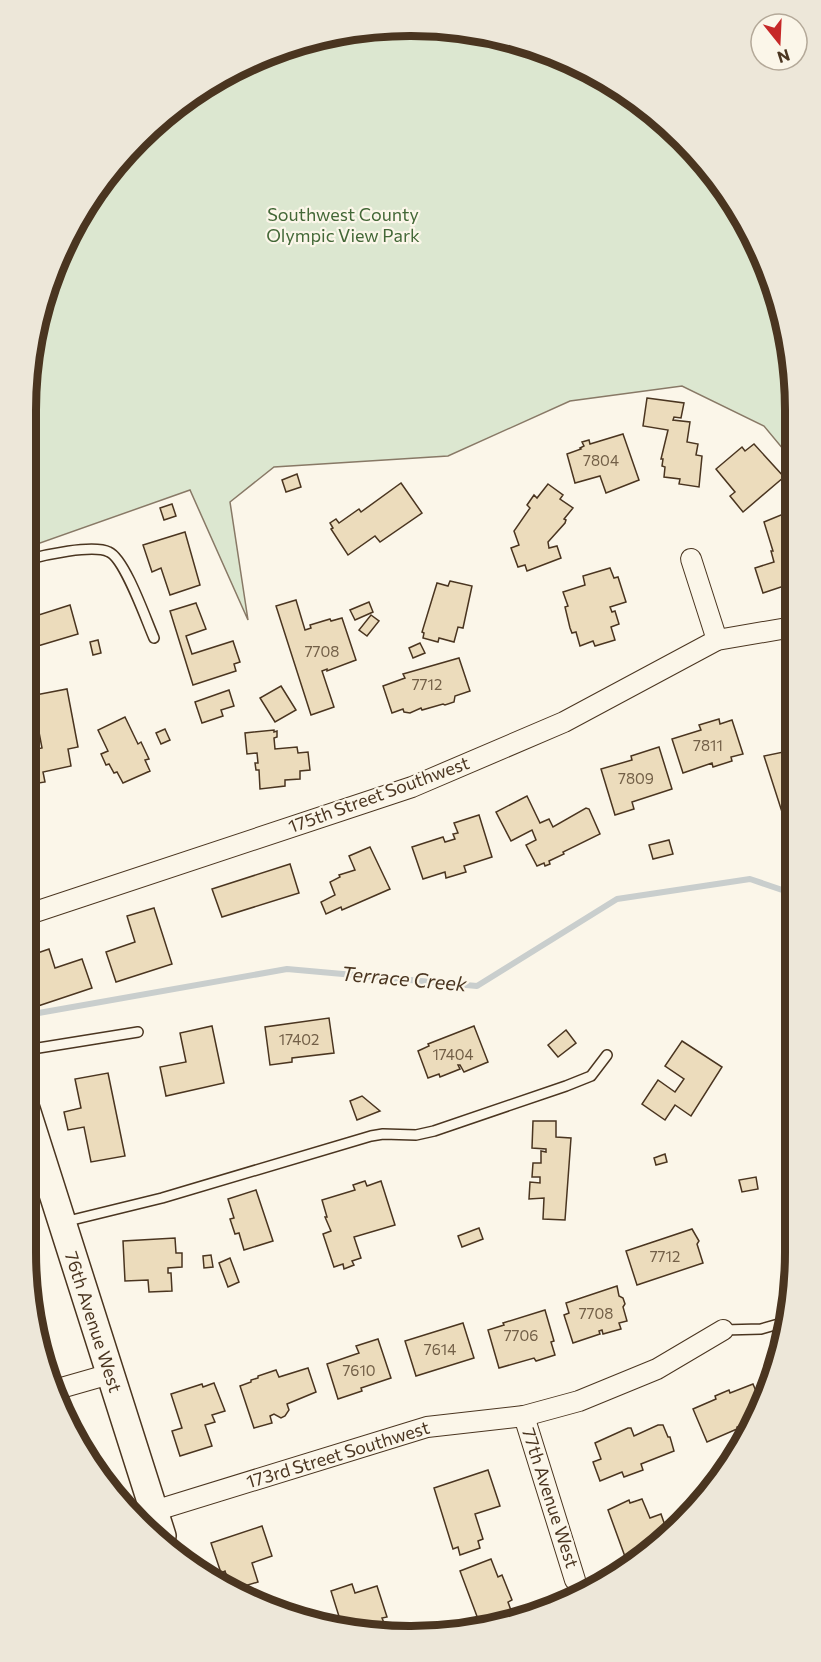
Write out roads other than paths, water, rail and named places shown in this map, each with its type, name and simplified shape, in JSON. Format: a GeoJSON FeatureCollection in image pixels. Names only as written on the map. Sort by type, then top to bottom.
{"type":"FeatureCollection","features":[{"type":"Feature","properties":{"kind":"street"},"geometry":{"type":"LineString","coordinates":[[691,559],[717,640]]}},
{"type":"Feature","properties":{"kind":"street","name":"175th Street Southwest"},"geometry":{"type":"LineString","coordinates":[[36,912],[412,788],[564,722],[717,640],[785,628]]}},
{"type":"Feature","properties":{"kind":"street","name":"76th Avenue West"},"geometry":{"type":"LineString","coordinates":[[36,1141],[158,1523]]}},
{"type":"Feature","properties":{"kind":"street","name":"173rd Street Southwest"},"geometry":{"type":"LineString","coordinates":[[158,1523],[427,1427],[524,1416],[579,1401],[657,1369],[723,1330]]}},
{"type":"Feature","properties":{"kind":"street"},"geometry":{"type":"LineString","coordinates":[[62,1388],[110,1374]]}},
{"type":"Feature","properties":{"kind":"street","name":"77th Avenue West"},"geometry":{"type":"LineString","coordinates":[[524,1416],[575,1580]]}},
{"type":"Feature","properties":{"kind":"lane"},"geometry":{"type":"LineString","coordinates":[[36,558],[92,549],[110,552],[122,563],[154,638]]}},
{"type":"Feature","properties":{"kind":"lane"},"geometry":{"type":"LineString","coordinates":[[36,1048],[138,1032]]}},
{"type":"Feature","properties":{"kind":"lane"},"geometry":{"type":"LineString","coordinates":[[62,1223],[162,1198],[370,1136],[416,1135],[434,1131],[591,1076],[608,1054]]}},
{"type":"Feature","properties":{"kind":"lane"},"geometry":{"type":"LineString","coordinates":[[723,1330],[761,1329],[778,1324]]}},
{"type":"Feature","properties":{"kind":"waterway","name":"Terrace Creek"},"geometry":{"type":"LineString","coordinates":[[36,1013],[287,969],[477,986],[617,899],[750,879],[785,891]]}},
{"type":"Feature","properties":{"kind":"park label","name":"Southwest County Olympic View Park"},"geometry":{"type":"Point","coordinates":[343,225]}}]}
